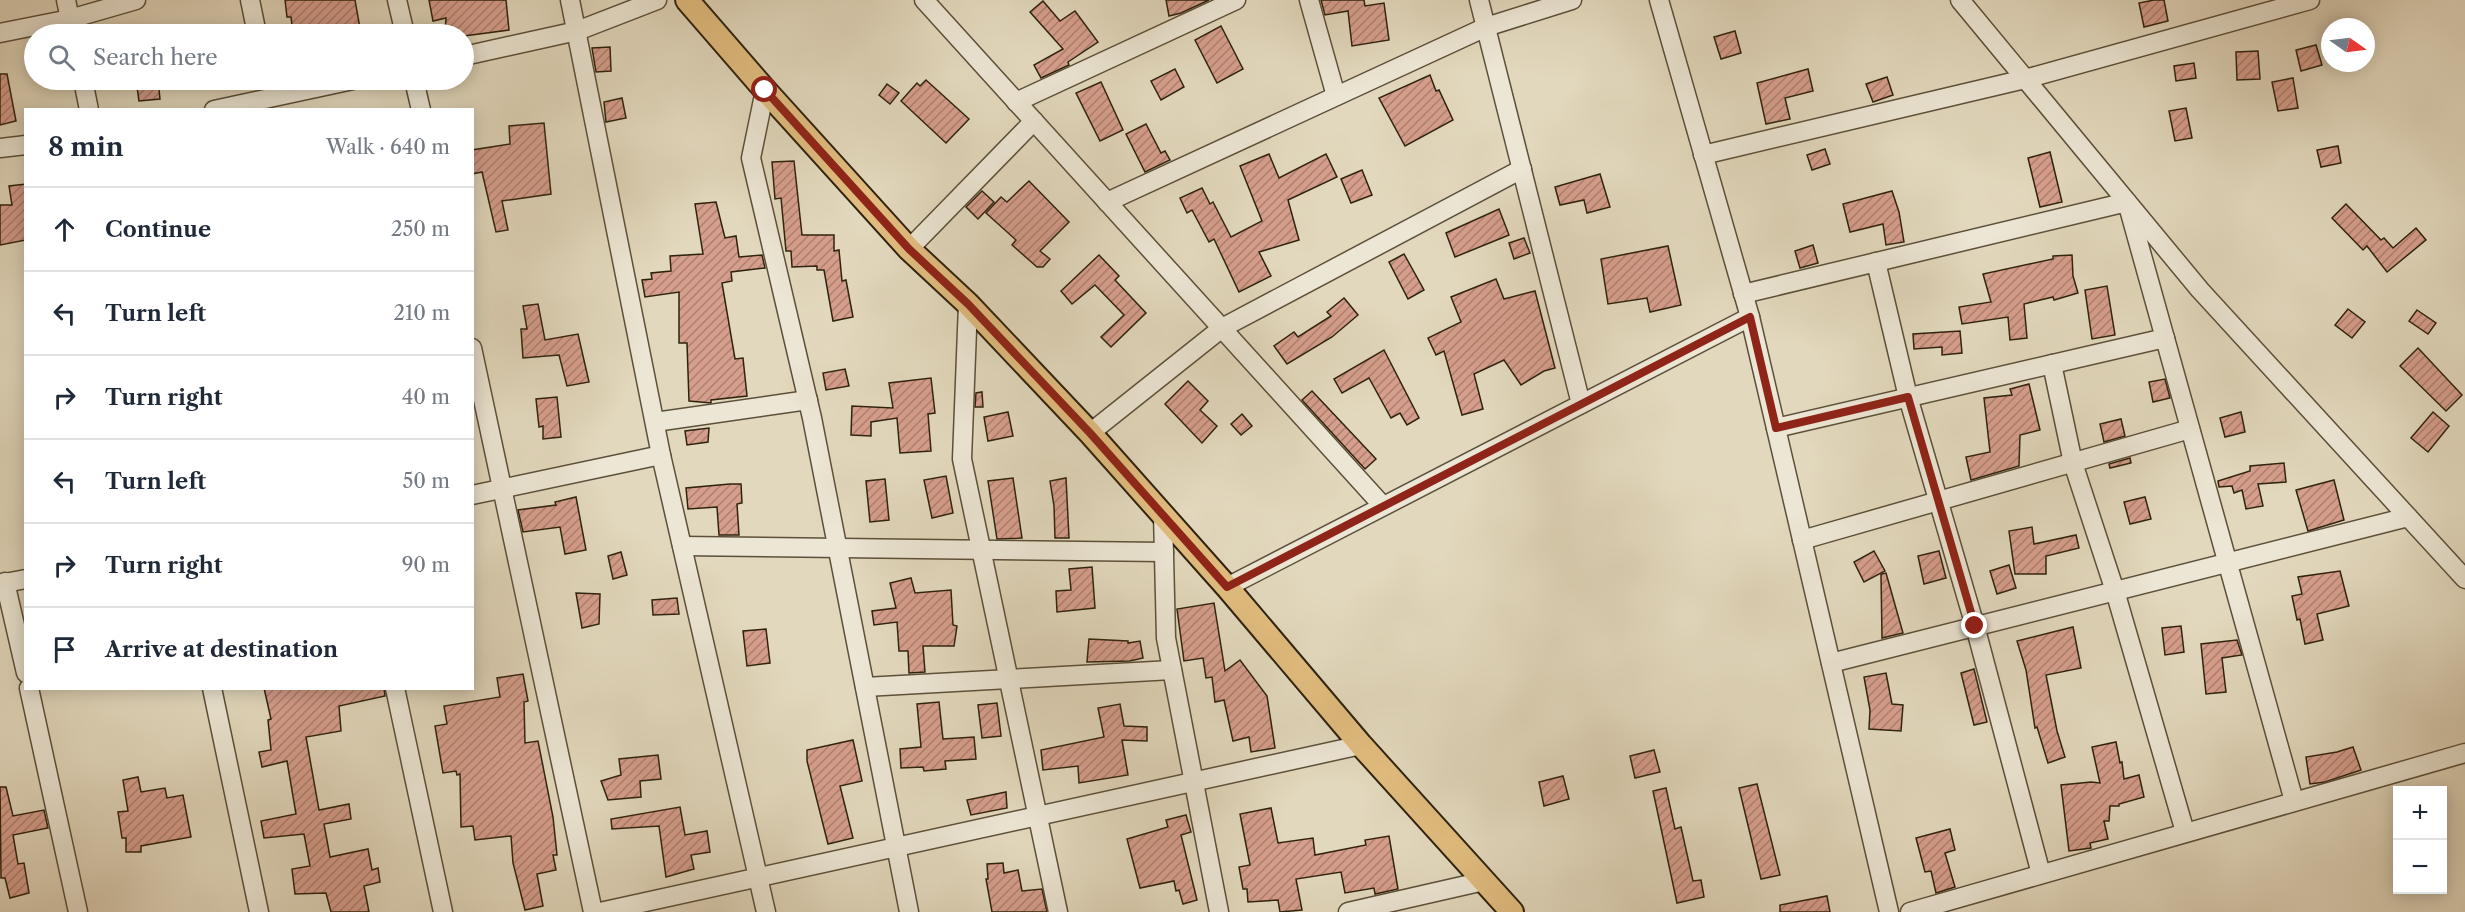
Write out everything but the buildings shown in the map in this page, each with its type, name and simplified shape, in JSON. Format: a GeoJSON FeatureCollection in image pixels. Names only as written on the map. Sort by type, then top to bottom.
{"type":"FeatureCollection","features":[{"type":"Feature","properties":{"kind":"main road"},"geometry":{"type":"LineString","coordinates":[[687,0],[909,249],[968,304],[1090,433],[1227,587],[1361,745],[1512,912]]}},
{"type":"Feature","properties":{"kind":"street"},"geometry":{"type":"LineString","coordinates":[[66,0],[70,24]]}},
{"type":"Feature","properties":{"kind":"street"},"geometry":{"type":"LineString","coordinates":[[78,24],[136,0]]}},
{"type":"Feature","properties":{"kind":"street"},"geometry":{"type":"LineString","coordinates":[[250,0],[255,24]]}},
{"type":"Feature","properties":{"kind":"street"},"geometry":{"type":"LineString","coordinates":[[397,0],[403,24]]}},
{"type":"Feature","properties":{"kind":"street"},"geometry":{"type":"LineString","coordinates":[[570,0],[661,455],[766,912]]}},
{"type":"Feature","properties":{"kind":"street"},"geometry":{"type":"LineString","coordinates":[[474,54],[576,31],[657,0]]}},
{"type":"Feature","properties":{"kind":"street"},"geometry":{"type":"LineString","coordinates":[[924,0],[1383,506]]}},
{"type":"Feature","properties":{"kind":"street"},"geometry":{"type":"LineString","coordinates":[[1016,102],[1236,0]]}},
{"type":"Feature","properties":{"kind":"street"},"geometry":{"type":"LineString","coordinates":[[1309,0],[1336,96]]}},
{"type":"Feature","properties":{"kind":"street"},"geometry":{"type":"LineString","coordinates":[[1479,0],[1581,404]]}},
{"type":"Feature","properties":{"kind":"street"},"geometry":{"type":"LineString","coordinates":[[1107,202],[1486,27],[1572,0]]}},
{"type":"Feature","properties":{"kind":"street"},"geometry":{"type":"LineString","coordinates":[[1659,0],[1750,317],[1889,912]]}},
{"type":"Feature","properties":{"kind":"street"},"geometry":{"type":"LineString","coordinates":[[1960,0],[2200,290],[2465,579]]}},
{"type":"Feature","properties":{"kind":"street"},"geometry":{"type":"LineString","coordinates":[[1703,155],[2025,79],[2310,0]]}},
{"type":"Feature","properties":{"kind":"street"},"geometry":{"type":"LineString","coordinates":[[0,33],[24,31]]}},
{"type":"Feature","properties":{"kind":"street"},"geometry":{"type":"LineString","coordinates":[[84,90],[89,108]]}},
{"type":"Feature","properties":{"kind":"street"},"geometry":{"type":"LineString","coordinates":[[221,108],[298,90]]}},
{"type":"Feature","properties":{"kind":"street"},"geometry":{"type":"LineString","coordinates":[[416,90],[421,108]]}},
{"type":"Feature","properties":{"kind":"street"},"geometry":{"type":"LineString","coordinates":[[765,90],[751,158],[808,400],[909,912]]}},
{"type":"Feature","properties":{"kind":"street"},"geometry":{"type":"LineString","coordinates":[[909,249],[1034,121]]}},
{"type":"Feature","properties":{"kind":"street"},"geometry":{"type":"LineString","coordinates":[[0,148],[24,145]]}},
{"type":"Feature","properties":{"kind":"street"},"geometry":{"type":"LineString","coordinates":[[1090,433],[1221,328],[1522,169]]}},
{"type":"Feature","properties":{"kind":"street"},"geometry":{"type":"LineString","coordinates":[[1743,294],[2127,202]]}},
{"type":"Feature","properties":{"kind":"street"},"geometry":{"type":"LineString","coordinates":[[2127,202],[2294,801]]}},
{"type":"Feature","properties":{"kind":"street"},"geometry":{"type":"LineString","coordinates":[[1876,262],[1908,397],[1975,626],[2041,874]]}},
{"type":"Feature","properties":{"kind":"street"},"geometry":{"type":"LineString","coordinates":[[968,304],[962,459],[1058,912]]}},
{"type":"Feature","properties":{"kind":"street"},"geometry":{"type":"LineString","coordinates":[[1227,587],[1750,317]]}},
{"type":"Feature","properties":{"kind":"street"},"geometry":{"type":"LineString","coordinates":[[1776,428],[2165,338]]}},
{"type":"Feature","properties":{"kind":"street"},"geometry":{"type":"LineString","coordinates":[[474,357],[593,912]]}},
{"type":"Feature","properties":{"kind":"street"},"geometry":{"type":"LineString","coordinates":[[2052,364],[2073,463],[2115,591],[2185,832]]}},
{"type":"Feature","properties":{"kind":"street"},"geometry":{"type":"LineString","coordinates":[[655,422],[808,400]]}},
{"type":"Feature","properties":{"kind":"street"},"geometry":{"type":"LineString","coordinates":[[1802,540],[2190,429]]}},
{"type":"Feature","properties":{"kind":"street"},"geometry":{"type":"LineString","coordinates":[[474,495],[661,455]]}},
{"type":"Feature","properties":{"kind":"street"},"geometry":{"type":"LineString","coordinates":[[1162,514],[1166,638],[1219,912]]}},
{"type":"Feature","properties":{"kind":"street"},"geometry":{"type":"LineString","coordinates":[[1831,663],[2408,517]]}},
{"type":"Feature","properties":{"kind":"street"},"geometry":{"type":"LineString","coordinates":[[682,546],[1164,552]]}},
{"type":"Feature","properties":{"kind":"street"},"geometry":{"type":"LineString","coordinates":[[24,579],[3,583],[24,665]]}},
{"type":"Feature","properties":{"kind":"street"},"geometry":{"type":"LineString","coordinates":[[865,687],[1172,670]]}},
{"type":"Feature","properties":{"kind":"street"},"geometry":{"type":"LineString","coordinates":[[29,690],[78,912]]}},
{"type":"Feature","properties":{"kind":"street"},"geometry":{"type":"LineString","coordinates":[[212,690],[259,912]]}},
{"type":"Feature","properties":{"kind":"street"},"geometry":{"type":"LineString","coordinates":[[396,690],[442,912]]}},
{"type":"Feature","properties":{"kind":"street"},"geometry":{"type":"LineString","coordinates":[[600,912],[1361,745]]}},
{"type":"Feature","properties":{"kind":"street"},"geometry":{"type":"LineString","coordinates":[[1910,912],[2465,753]]}},
{"type":"Feature","properties":{"kind":"street"},"geometry":{"type":"LineString","coordinates":[[1348,912],[1377,909],[1484,881]]}},
{"type":"Feature","properties":{"kind":"route"},"geometry":{"type":"LineString","coordinates":[[765,90],[909,249],[968,304],[1090,433],[1227,587],[1750,317],[1776,428],[1908,397],[1975,626]]}}]}
